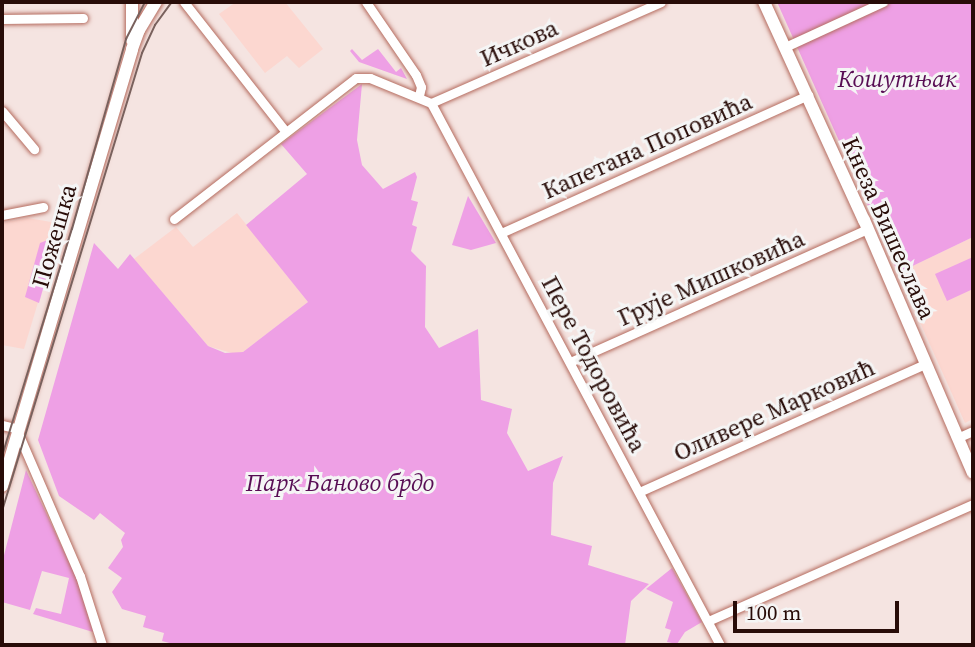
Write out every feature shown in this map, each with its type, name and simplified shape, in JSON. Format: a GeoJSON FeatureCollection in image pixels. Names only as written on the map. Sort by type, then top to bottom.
{"type":"FeatureCollection","features":[{"type":"Feature","properties":{"kind":"main road"},"geometry":{"type":"LineString","coordinates":[[132,2],[132,49]]}},
{"type":"Feature","properties":{"kind":"main road","name":"Пожешка"},"geometry":{"type":"LineString","coordinates":[[2,486],[132,49],[139,30],[156,2]]}},
{"type":"Feature","properties":{"kind":"main road","name":"Кнеза Вишеслава"},"geometry":{"type":"LineString","coordinates":[[764,2],[868,229],[973,473]]}},
{"type":"Feature","properties":{"kind":"street"},"geometry":{"type":"LineString","coordinates":[[184,2],[285,131]]}},
{"type":"Feature","properties":{"kind":"street"},"geometry":{"type":"LineString","coordinates":[[366,2],[416,75],[421,87],[419,96]]}},
{"type":"Feature","properties":{"kind":"street","name":"Ичкова"},"geometry":{"type":"LineString","coordinates":[[431,103],[661,2]]}},
{"type":"Feature","properties":{"kind":"street"},"geometry":{"type":"LineString","coordinates":[[785,47],[883,2]]}},
{"type":"Feature","properties":{"kind":"street"},"geometry":{"type":"LineString","coordinates":[[2,19],[83,18]]}},
{"type":"Feature","properties":{"kind":"street"},"geometry":{"type":"LineString","coordinates":[[174,219],[356,78],[370,78],[431,103]]}},
{"type":"Feature","properties":{"kind":"street","name":"Капетана Поповића"},"geometry":{"type":"LineString","coordinates":[[501,233],[808,95]]}},
{"type":"Feature","properties":{"kind":"street","name":"Пере Тодоровића"},"geometry":{"type":"LineString","coordinates":[[431,103],[720,645]]}},
{"type":"Feature","properties":{"kind":"street"},"geometry":{"type":"LineString","coordinates":[[2,111],[34,149]]}},
{"type":"Feature","properties":{"kind":"street"},"geometry":{"type":"LineString","coordinates":[[2,215],[43,207]]}},
{"type":"Feature","properties":{"kind":"street","name":"Грује Мишковића"},"geometry":{"type":"LineString","coordinates":[[570,362],[868,229]]}},
{"type":"Feature","properties":{"kind":"street","name":"Оливере Марковић"},"geometry":{"type":"LineString","coordinates":[[639,492],[925,364]]}},
{"type":"Feature","properties":{"kind":"street"},"geometry":{"type":"LineString","coordinates":[[2,425],[19,431],[79,576],[102,645]]}},
{"type":"Feature","properties":{"kind":"street"},"geometry":{"type":"LineString","coordinates":[[957,438],[973,431]]}},
{"type":"Feature","properties":{"kind":"street"},"geometry":{"type":"LineString","coordinates":[[708,621],[973,504]]}},
{"type":"Feature","properties":{"kind":"shaded area"},"geometry":{"type":"Polygon","coordinates":[[[236,2],[285,2],[323,49],[299,68],[287,56],[265,73],[219,14],[236,2]]]}},
{"type":"Feature","properties":{"kind":"shaded area"},"geometry":{"type":"Polygon","coordinates":[[[237,213],[308,302],[243,352],[235,354],[208,346],[134,259],[176,227],[193,247],[237,213]]]}},
{"type":"Feature","properties":{"kind":"shaded area"},"geometry":{"type":"Polygon","coordinates":[[[28,218],[51,222],[58,236],[24,349],[2,345],[2,223],[28,218]]]}},
{"type":"Feature","properties":{"kind":"shaded area"},"geometry":{"type":"Polygon","coordinates":[[[973,237],[973,419],[965,423],[898,273],[973,237]]]}},
{"type":"Feature","properties":{"kind":"green space","name":"Кошутњак"},"geometry":{"type":"Polygon","coordinates":[[[777,2],[973,2],[973,237],[898,273],[777,2]]]}},
{"type":"Feature","properties":{"kind":"green space"},"geometry":{"type":"Polygon","coordinates":[[[352,49],[362,60],[378,49],[396,72],[401,68],[407,79],[359,62],[350,51],[352,49]]]}},
{"type":"Feature","properties":{"kind":"green space","name":"Парк Баново брдо"},"geometry":{"type":"Polygon","coordinates":[[[362,84],[357,140],[362,165],[383,189],[415,172],[417,177],[411,200],[418,202],[412,225],[417,227],[411,251],[426,266],[425,327],[439,348],[478,329],[481,400],[512,409],[507,433],[528,471],[563,456],[553,483],[551,535],[592,546],[588,565],[649,584],[631,601],[625,645],[177,645],[162,641],[164,633],[143,627],[146,616],[122,609],[112,592],[122,578],[108,568],[123,547],[121,540],[125,533],[100,513],[94,520],[59,496],[38,440],[94,243],[118,269],[130,254],[208,346],[225,353],[243,352],[308,302],[246,225],[307,174],[281,144],[362,84]]]}},
{"type":"Feature","properties":{"kind":"green space"},"geometry":{"type":"Polygon","coordinates":[[[468,196],[496,243],[471,250],[452,245],[468,196]]]}},
{"type":"Feature","properties":{"kind":"green space"},"geometry":{"type":"Polygon","coordinates":[[[58,236],[39,303],[25,297],[40,243],[58,236]]]}},
{"type":"Feature","properties":{"kind":"green space"},"geometry":{"type":"Polygon","coordinates":[[[973,257],[973,289],[947,301],[935,274],[973,257]]]}},
{"type":"Feature","properties":{"kind":"green space"},"geometry":{"type":"Polygon","coordinates":[[[26,470],[77,579],[93,632],[33,614],[36,608],[61,614],[69,578],[42,571],[30,610],[2,602],[2,563],[26,470]]]}},
{"type":"Feature","properties":{"kind":"green space"},"geometry":{"type":"Polygon","coordinates":[[[672,568],[702,622],[685,632],[677,644],[667,642],[671,630],[665,628],[673,602],[646,589],[672,568]]]}},
{"type":"Feature","properties":{"kind":"tram line"},"geometry":{"type":"LineString","coordinates":[[2,456],[72,229],[126,39],[145,2]]}},
{"type":"Feature","properties":{"kind":"tram line"},"geometry":{"type":"LineString","coordinates":[[2,511],[142,53],[155,25],[172,2]]}}]}
